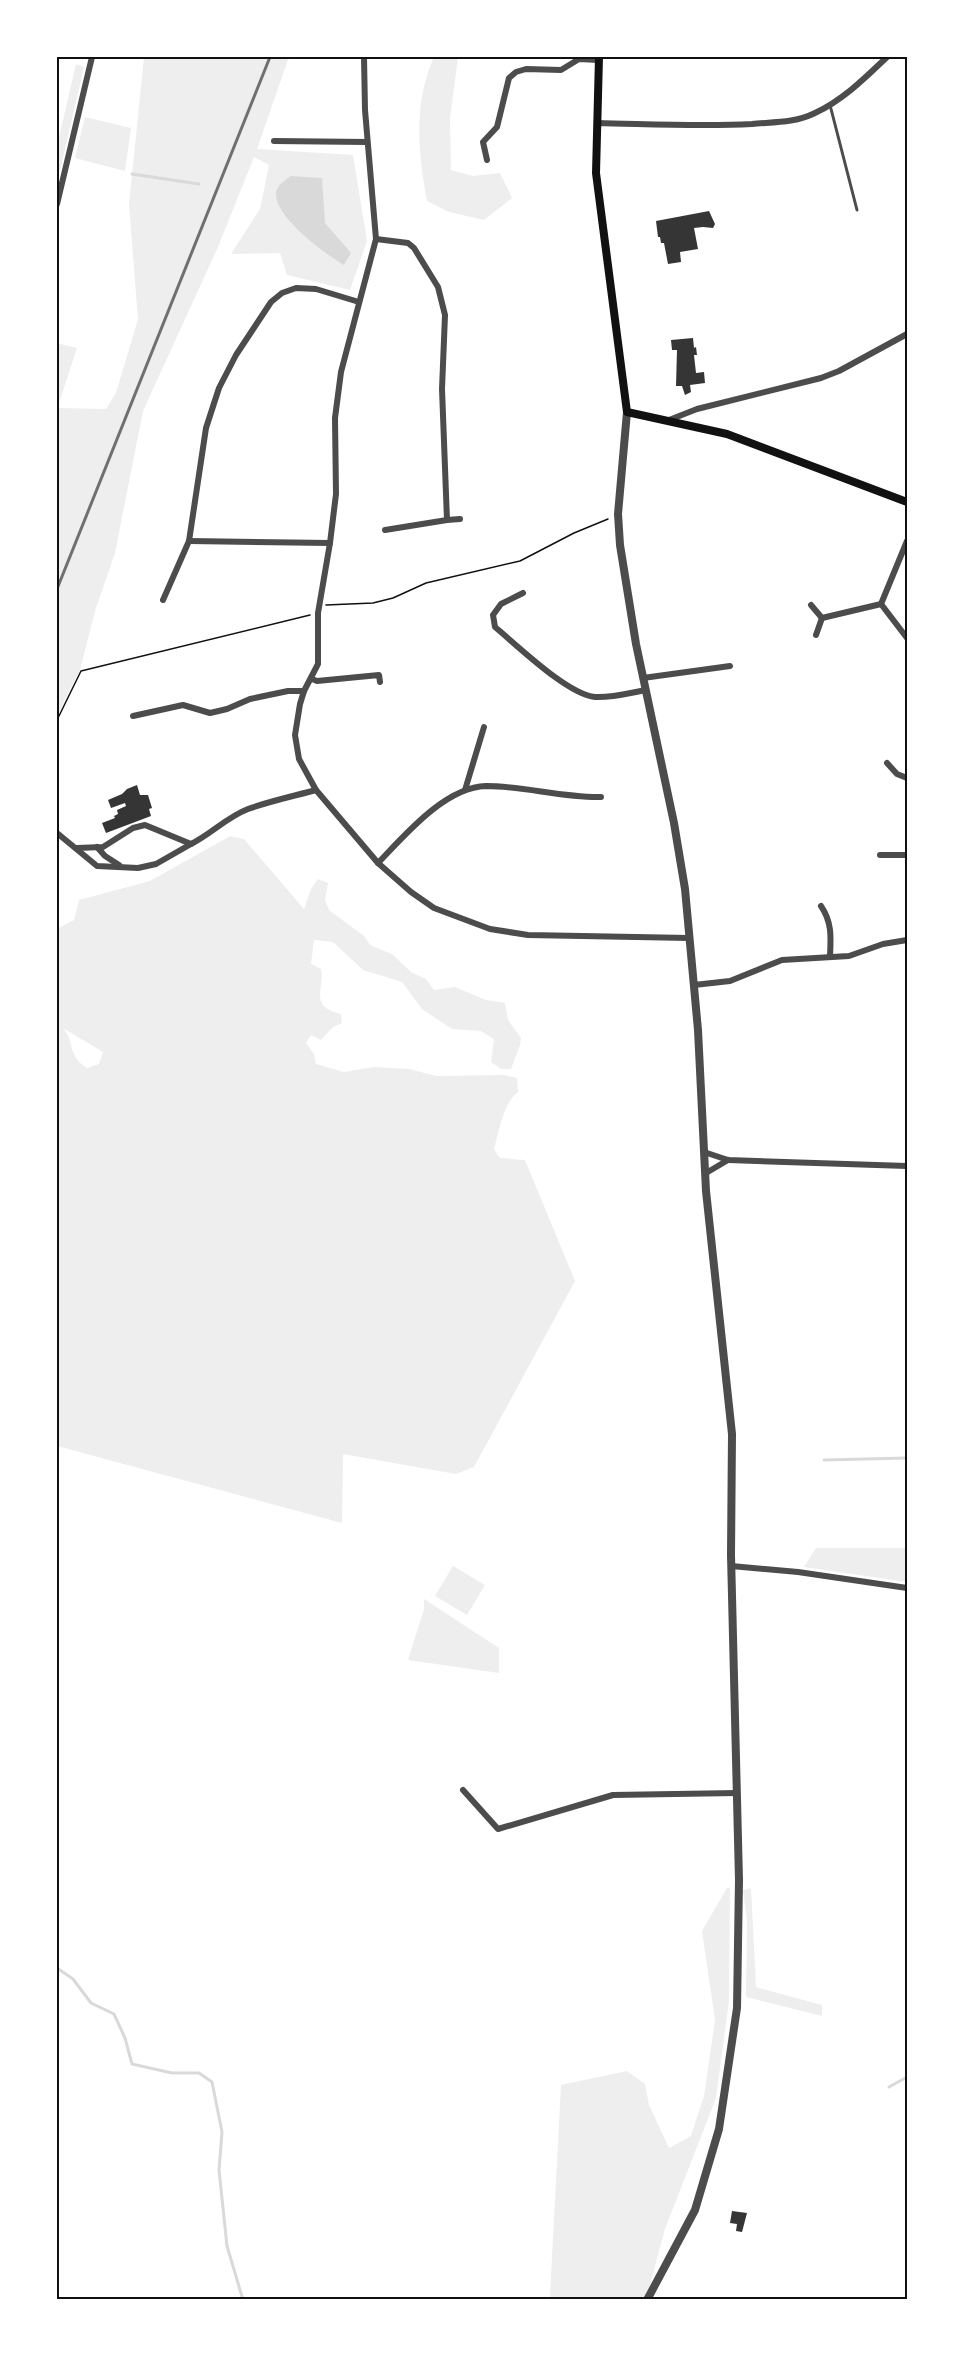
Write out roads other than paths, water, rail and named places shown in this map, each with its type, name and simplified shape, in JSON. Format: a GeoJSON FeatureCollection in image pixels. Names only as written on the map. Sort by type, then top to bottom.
{"type":"FeatureCollection","features":[{"type":"Feature","properties":{"kind":"main road"},"geometry":{"type":"LineString","coordinates":[[599,58],[596,173],[627,412],[727,434],[907,502]]}},
{"type":"Feature","properties":{"kind":"street"},"geometry":{"type":"LineString","coordinates":[[57,204],[59,183],[92,57]]}},
{"type":"Feature","properties":{"kind":"street"},"geometry":{"type":"LineString","coordinates":[[364,57],[367,142],[376,239],[340,372],[335,418],[336,494],[319,609],[318,664],[304,691],[295,735],[299,759],[316,790],[378,863],[411,892],[434,908],[490,929],[528,935],[689,938]]}},
{"type":"Feature","properties":{"kind":"street"},"geometry":{"type":"LineString","coordinates":[[597,123],[720,126],[789,122],[814,114],[830,105],[857,86],[887,57]]}},
{"type":"Feature","properties":{"kind":"street"},"geometry":{"type":"LineString","coordinates":[[486,159],[483,142],[497,127],[509,78],[516,72],[526,69],[561,70],[579,59],[599,58]]}},
{"type":"Feature","properties":{"kind":"street"},"geometry":{"type":"LineString","coordinates":[[274,141],[367,142]]}},
{"type":"Feature","properties":{"kind":"street"},"geometry":{"type":"LineString","coordinates":[[376,239],[408,243],[414,248],[438,287],[445,315],[442,389],[447,520]]}},
{"type":"Feature","properties":{"kind":"street"},"geometry":{"type":"LineString","coordinates":[[163,600],[189,541],[206,428],[219,388],[236,356],[271,302],[282,293],[296,288],[316,289],[359,303]]}},
{"type":"Feature","properties":{"kind":"street"},"geometry":{"type":"LineString","coordinates":[[669,420],[697,409],[822,378],[907,334]]}},
{"type":"Feature","properties":{"kind":"street"},"geometry":{"type":"LineString","coordinates":[[627,412],[618,514],[620,545],[643,678],[674,823],[685,889],[694,985],[706,1191],[732,1434],[731,1566],[739,1880],[737,2008],[719,2129],[695,2210],[647,2300]]}},
{"type":"Feature","properties":{"kind":"street"},"geometry":{"type":"LineString","coordinates":[[385,530],[460,519]]}},
{"type":"Feature","properties":{"kind":"street"},"geometry":{"type":"LineString","coordinates":[[189,541],[330,543]]}},
{"type":"Feature","properties":{"kind":"street"},"geometry":{"type":"LineString","coordinates":[[881,604],[907,541]]}},
{"type":"Feature","properties":{"kind":"street"},"geometry":{"type":"LineString","coordinates":[[523,593],[501,604],[493,615],[495,627],[570,688],[591,696],[609,697],[646,690]]}},
{"type":"Feature","properties":{"kind":"street"},"geometry":{"type":"LineString","coordinates":[[822,618],[881,604]]}},
{"type":"Feature","properties":{"kind":"street"},"geometry":{"type":"LineString","coordinates":[[881,604],[907,638]]}},
{"type":"Feature","properties":{"kind":"street"},"geometry":{"type":"LineString","coordinates":[[811,605],[822,618]]}},
{"type":"Feature","properties":{"kind":"street"},"geometry":{"type":"LineString","coordinates":[[816,635],[822,618]]}},
{"type":"Feature","properties":{"kind":"street"},"geometry":{"type":"LineString","coordinates":[[643,678],[730,666]]}},
{"type":"Feature","properties":{"kind":"street"},"geometry":{"type":"LineString","coordinates":[[312,679],[317,681],[379,675],[380,682]]}},
{"type":"Feature","properties":{"kind":"street"},"geometry":{"type":"LineString","coordinates":[[133,716],[183,705],[210,714],[250,699],[288,691],[304,691]]}},
{"type":"Feature","properties":{"kind":"street"},"geometry":{"type":"LineString","coordinates":[[465,790],[484,727]]}},
{"type":"Feature","properties":{"kind":"street"},"geometry":{"type":"LineString","coordinates":[[887,763],[897,774],[907,778]]}},
{"type":"Feature","properties":{"kind":"street"},"geometry":{"type":"LineString","coordinates":[[378,863],[442,802],[465,790],[485,786],[601,797]]}},
{"type":"Feature","properties":{"kind":"street"},"geometry":{"type":"LineString","coordinates":[[57,833],[97,866],[138,868],[156,864],[248,809],[316,790]]}},
{"type":"Feature","properties":{"kind":"street"},"geometry":{"type":"LineString","coordinates":[[78,848],[103,847],[133,828],[144,825],[191,844]]}},
{"type":"Feature","properties":{"kind":"street"},"geometry":{"type":"LineString","coordinates":[[97,847],[105,856],[120,866]]}},
{"type":"Feature","properties":{"kind":"street"},"geometry":{"type":"LineString","coordinates":[[880,855],[907,855]]}},
{"type":"Feature","properties":{"kind":"street"},"geometry":{"type":"LineString","coordinates":[[821,906],[826,913],[831,932],[830,956]]}},
{"type":"Feature","properties":{"kind":"street"},"geometry":{"type":"LineString","coordinates":[[694,985],[730,981],[782,960],[849,956],[883,944],[907,940]]}},
{"type":"Feature","properties":{"kind":"street"},"geometry":{"type":"LineString","coordinates":[[705,1152],[728,1160],[907,1166]]}},
{"type":"Feature","properties":{"kind":"street"},"geometry":{"type":"LineString","coordinates":[[706,1173],[728,1160]]}},
{"type":"Feature","properties":{"kind":"street"},"geometry":{"type":"LineString","coordinates":[[731,1566],[798,1572],[907,1588]]}},
{"type":"Feature","properties":{"kind":"street"},"geometry":{"type":"LineString","coordinates":[[463,1790],[498,1829],[613,1796],[737,1793]]}},
{"type":"Feature","properties":{"kind":"lane"},"geometry":{"type":"LineString","coordinates":[[830,105],[857,210]]}},
{"type":"Feature","properties":{"kind":"waterway"},"geometry":{"type":"LineString","coordinates":[[132,174],[199,184]]}},
{"type":"Feature","properties":{"kind":"waterway"},"geometry":{"type":"LineString","coordinates":[[824,1460],[907,1458]]}},
{"type":"Feature","properties":{"kind":"waterway"},"geometry":{"type":"LineString","coordinates":[[907,1915],[907,1921]]}},
{"type":"Feature","properties":{"kind":"waterway"},"geometry":{"type":"LineString","coordinates":[[57,1968],[73,1979],[91,2003],[114,2014],[125,2038],[132,2064],[172,2073],[199,2073],[212,2082],[222,2132],[219,2170],[227,2246],[243,2300]]}},
{"type":"Feature","properties":{"kind":"waterway"},"geometry":{"type":"LineString","coordinates":[[889,2087],[907,2077]]}},
{"type":"Feature","properties":{"kind":"railway"},"geometry":{"type":"LineString","coordinates":[[57,589],[270,57]]}}]}
